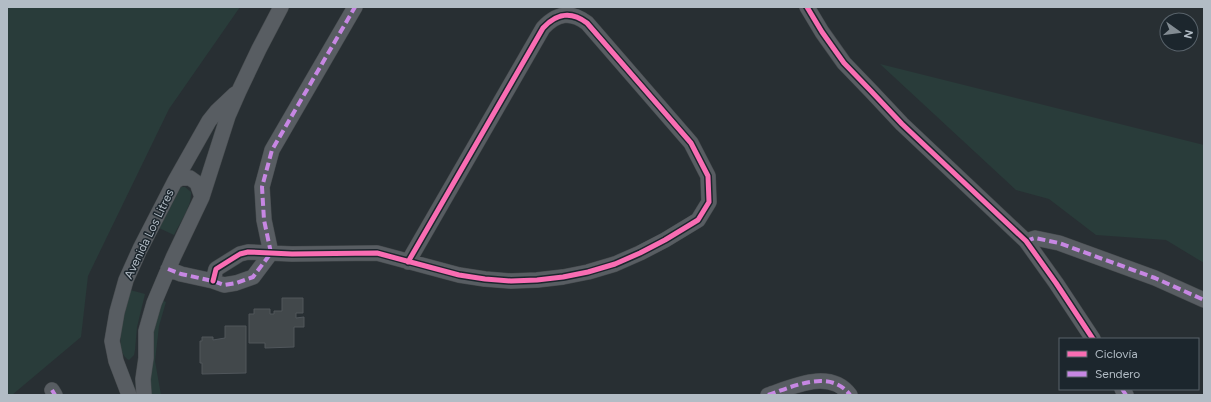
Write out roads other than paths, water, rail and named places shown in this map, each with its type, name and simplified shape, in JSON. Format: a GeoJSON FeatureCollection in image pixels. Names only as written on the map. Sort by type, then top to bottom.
{"type":"FeatureCollection","features":[{"type":"Feature","properties":{"kind":"street","name":"Avenida Los Litres"},"geometry":{"type":"LineString","coordinates":[[144,395],[143,379],[146,358],[146,331],[154,304],[168,269],[202,197],[228,116],[259,49],[281,7]]}},
{"type":"Feature","properties":{"kind":"street"},"geometry":{"type":"LineString","coordinates":[[271,253],[264,220],[262,187],[272,150],[355,7]]}},
{"type":"Feature","properties":{"kind":"street"},"geometry":{"type":"LineString","coordinates":[[807,7],[822,32],[844,63],[902,124],[1026,241],[1092,338]]}},
{"type":"Feature","properties":{"kind":"street"},"geometry":{"type":"LineString","coordinates":[[213,281],[216,268],[240,254],[248,252],[377,253],[408,262],[459,275],[511,281],[563,277],[588,272],[615,264],[640,253],[698,220],[709,202],[708,176],[691,143],[587,23],[574,16],[566,15],[557,17],[549,21],[543,28],[408,262]]}},
{"type":"Feature","properties":{"kind":"street","name":"Avenida Los Litres"},"geometry":{"type":"LineString","coordinates":[[129,395],[116,360],[112,342],[117,312],[126,280],[140,249],[175,182],[209,122],[217,111],[239,91]]}},
{"type":"Feature","properties":{"kind":"street"},"geometry":{"type":"LineString","coordinates":[[175,182],[181,178],[190,178],[197,184],[202,197]]}},
{"type":"Feature","properties":{"kind":"street"},"geometry":{"type":"LineString","coordinates":[[1026,241],[1035,238],[1059,243],[1155,278],[1204,300]]}},
{"type":"Feature","properties":{"kind":"street"},"geometry":{"type":"LineString","coordinates":[[168,269],[181,274],[224,285],[236,283],[252,277],[271,253]]}},
{"type":"Feature","properties":{"kind":"street"},"geometry":{"type":"LineString","coordinates":[[116,360],[126,367],[136,366],[146,358]]}},
{"type":"Feature","properties":{"kind":"street"},"geometry":{"type":"LineString","coordinates":[[768,395],[807,382],[816,381],[834,384],[841,387],[850,395]]}}]}
